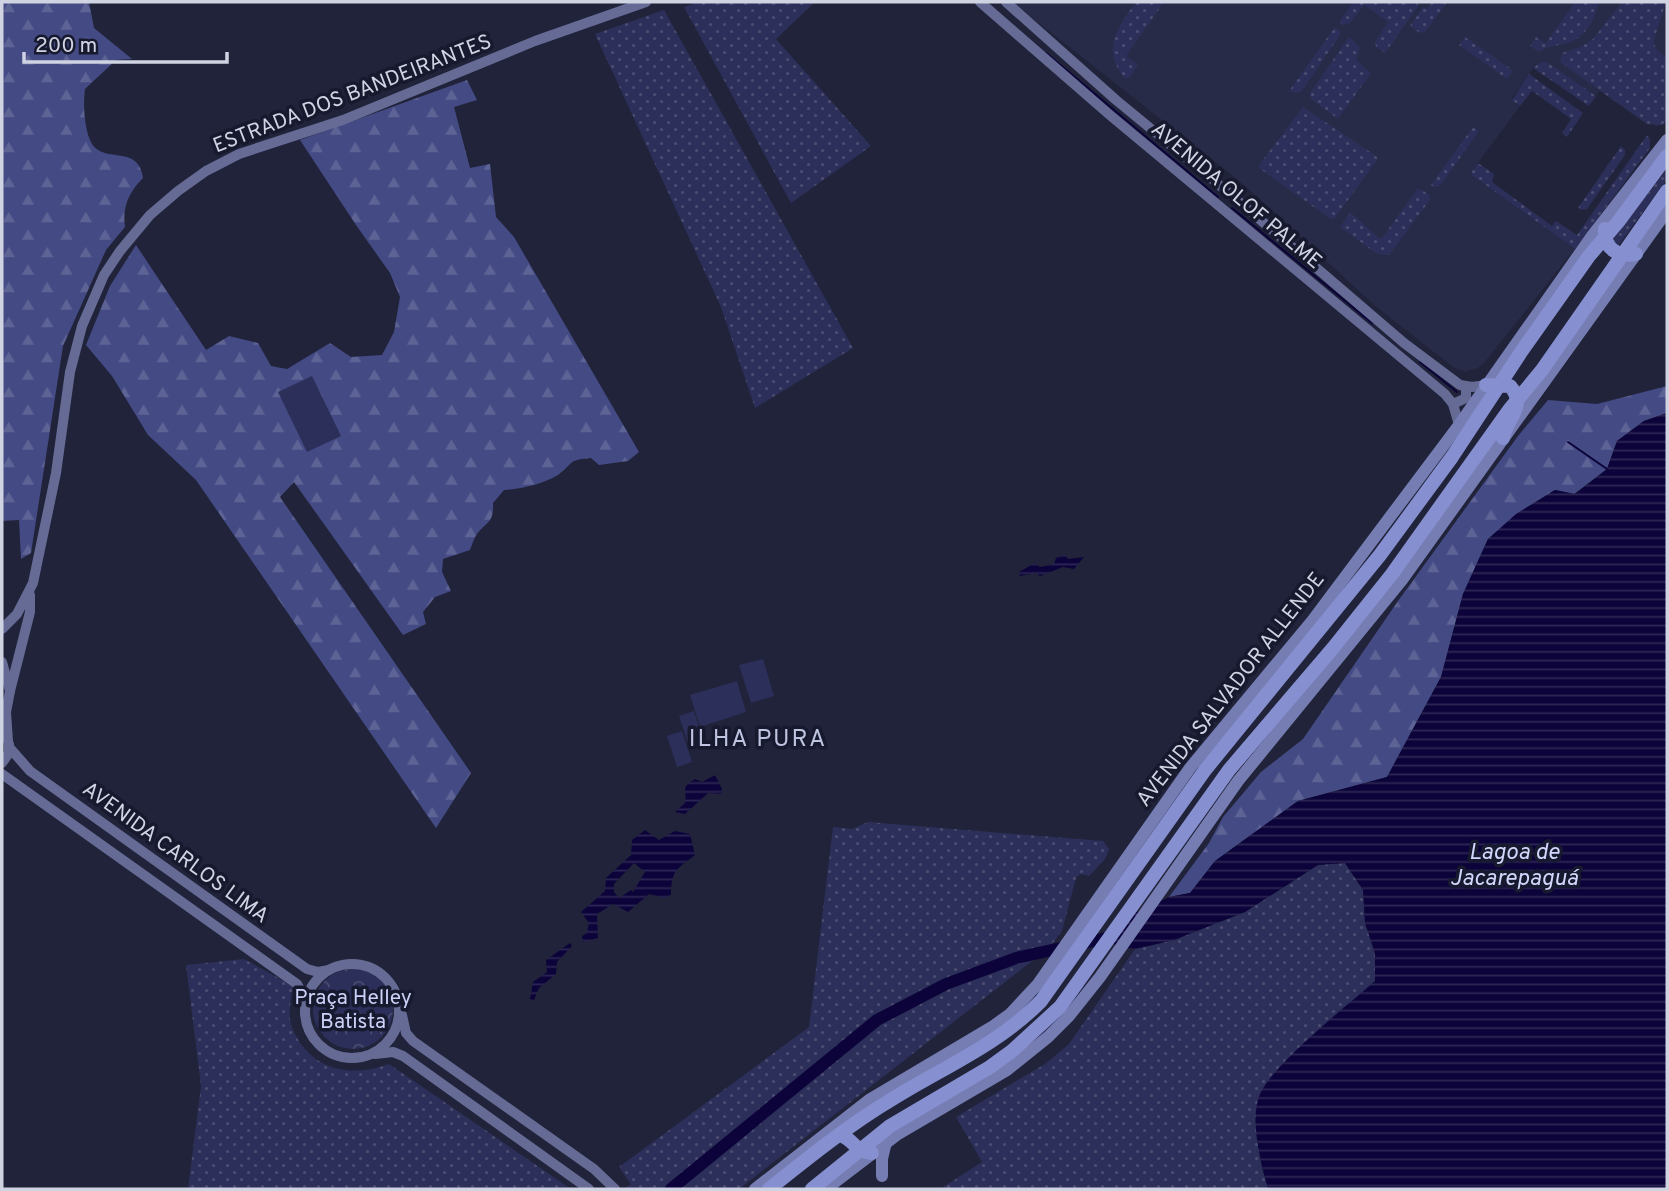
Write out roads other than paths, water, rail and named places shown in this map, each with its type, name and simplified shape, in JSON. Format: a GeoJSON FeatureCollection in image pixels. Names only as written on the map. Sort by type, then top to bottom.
{"type":"FeatureCollection","features":[{"type":"Feature","properties":{"kind":"highway","name":"AVENIDA SALVADOR ALLENDE"},"geometry":{"type":"LineString","coordinates":[[769,1189],[864,1145],[894,1097],[988,1045],[1020,1022],[1057,981],[1205,770],[1380,555],[1452,457],[1493,384],[1667,156]]}},
{"type":"Feature","properties":{"kind":"highway","name":"AVENIDA SALVADOR ALLENDE"},"geometry":{"type":"LineString","coordinates":[[811,1189],[864,1145],[905,1116],[990,1067],[1012,1051],[1094,974],[1138,899],[1229,770],[1392,574],[1517,401],[1629,254],[1667,191]]}},
{"type":"Feature","properties":{"kind":"highway"},"geometry":{"type":"LineString","coordinates":[[1625,196],[1607,226],[1605,238],[1611,249],[1629,254]]}},
{"type":"Feature","properties":{"kind":"highway"},"geometry":{"type":"LineString","coordinates":[[1493,384],[1512,388],[1517,401],[1516,412],[1506,425],[1503,438]]}},
{"type":"Feature","properties":{"kind":"highway"},"geometry":{"type":"LineString","coordinates":[[1150,846],[1151,839],[1245,711],[1245,705]]}},
{"type":"Feature","properties":{"kind":"highway"},"geometry":{"type":"LineString","coordinates":[[1199,811],[1214,799],[1261,745],[1271,738]]}},
{"type":"Feature","properties":{"kind":"highway"},"geometry":{"type":"LineString","coordinates":[[864,1145],[855,1115],[888,1093],[898,1081]]}},
{"type":"Feature","properties":{"kind":"main road","name":"AVENIDA SALVADOR ALLENDE"},"geometry":{"type":"LineString","coordinates":[[755,1189],[853,1110],[1010,1014],[1038,984],[1190,768],[1312,621],[1459,425],[1493,384],[1592,236],[1667,140]]}},
{"type":"Feature","properties":{"kind":"main road","name":"AVENIDA SALVADOR ALLENDE"},"geometry":{"type":"LineString","coordinates":[[826,1189],[864,1145],[1007,1070],[1069,1016],[1094,974],[1162,888],[1238,781],[1402,580],[1629,254],[1667,211]]}},
{"type":"Feature","properties":{"kind":"main road"},"geometry":{"type":"LineString","coordinates":[[864,1145],[882,1159],[882,1176]]}},
{"type":"Feature","properties":{"kind":"street","name":"ESTRADA DOS BANDEIRANTES"},"geometry":{"type":"LineString","coordinates":[[2,629],[17,614],[30,591],[56,473],[70,372],[77,342],[104,275],[150,215],[178,191],[226,160],[263,145],[343,120],[535,41],[646,2]]}},
{"type":"Feature","properties":{"kind":"street","name":"AVENIDA OLOF PALME"},"geometry":{"type":"LineString","coordinates":[[980,2],[1111,116],[1445,394],[1453,404],[1459,425]]}},
{"type":"Feature","properties":{"kind":"street","name":"AVENIDA OLOF PALME"},"geometry":{"type":"LineString","coordinates":[[1006,2],[1116,100],[1404,343],[1466,387]]}},
{"type":"Feature","properties":{"kind":"street"},"geometry":{"type":"LineString","coordinates":[[1453,404],[1466,398],[1466,387],[1493,384]]}},
{"type":"Feature","properties":{"kind":"street"},"geometry":{"type":"LineString","coordinates":[[2,763],[8,756],[6,712],[30,612],[30,591]]}},
{"type":"Feature","properties":{"kind":"street"},"geometry":{"type":"LineString","coordinates":[[2,662],[10,691]]}},
{"type":"Feature","properties":{"kind":"street","name":"AVENIDA CARLOS LIMA"},"geometry":{"type":"LineString","coordinates":[[6,740],[30,771],[307,969],[318,972],[329,970]]}},
{"type":"Feature","properties":{"kind":"street","name":"AVENIDA CARLOS LIMA"},"geometry":{"type":"LineString","coordinates":[[2,774],[298,984],[306,1000]]}},
{"type":"Feature","properties":{"kind":"street"},"geometry":{"type":"LineString","coordinates":[[589,1189],[398,1053],[346,1058],[322,1047],[307,1026],[305,1013],[306,1000],[319,978],[344,964],[359,965],[379,972],[395,991],[406,1033],[413,1041],[602,1176],[615,1189]]}},
{"type":"Feature","properties":{"kind":"street"},"geometry":{"type":"LineString","coordinates":[[372,1054],[383,1047],[395,1031],[400,1009]]}},
{"type":"Feature","properties":{"kind":"street"},"geometry":{"type":"LineString","coordinates":[[578,1180],[595,1180],[602,1176]]}},
{"type":"Feature","properties":{"kind":"water","name":"Lagoa de Jacarepaguá"},"geometry":{"type":"Polygon","coordinates":[[[1667,413],[1667,1189],[1268,1189],[1256,1128],[1260,1094],[1295,1051],[1375,981],[1375,953],[1365,923],[1363,890],[1345,863],[1318,865],[1245,912],[1174,940],[1135,949],[1118,947],[1107,938],[1131,915],[1169,897],[1190,893],[1215,861],[1298,801],[1387,777],[1441,677],[1463,594],[1488,539],[1516,514],[1555,490],[1575,494],[1607,469],[1617,441],[1644,421],[1667,413]]]}},
{"type":"Feature","properties":{"kind":"water"},"geometry":{"type":"Polygon","coordinates":[[[1065,555],[1068,559],[1084,557],[1074,569],[1063,567],[1040,576],[1036,573],[1020,576],[1019,572],[1035,563],[1040,567],[1054,564],[1056,558],[1065,555]]]}},
{"type":"Feature","properties":{"kind":"water"},"geometry":{"type":"Polygon","coordinates":[[[715,775],[722,789],[721,794],[708,793],[685,814],[675,812],[685,803],[687,785],[695,779],[702,782],[715,775]]]}},
{"type":"Feature","properties":{"kind":"water"},"geometry":{"type":"Polygon","coordinates":[[[645,830],[659,840],[675,831],[690,834],[695,855],[676,871],[671,895],[664,898],[649,894],[628,912],[613,904],[597,914],[598,938],[583,942],[582,936],[587,933],[589,923],[581,912],[605,891],[606,878],[631,855],[632,840],[645,830]],[[634,863],[614,884],[614,892],[619,898],[631,890],[633,892],[645,872],[634,863]]]}},
{"type":"Feature","properties":{"kind":"water"},"geometry":{"type":"Polygon","coordinates":[[[570,943],[572,946],[557,962],[556,974],[539,988],[534,1000],[530,999],[533,982],[547,972],[546,960],[570,943]]]}},
{"type":"Feature","properties":{"kind":"waterway"},"geometry":{"type":"LineString","coordinates":[[1046,53],[1218,197]]}},
{"type":"Feature","properties":{"kind":"waterway"},"geometry":{"type":"LineString","coordinates":[[1232,208],[1372,323]]}},
{"type":"Feature","properties":{"kind":"waterway"},"geometry":{"type":"LineString","coordinates":[[1420,362],[1457,392]]}},
{"type":"Feature","properties":{"kind":"waterway"},"geometry":{"type":"LineString","coordinates":[[1568,442],[1607,469]]}},
{"type":"Feature","properties":{"kind":"waterway"},"geometry":{"type":"LineString","coordinates":[[671,1189],[877,1020],[946,984],[1016,958],[1107,938]]}},
{"type":"Feature","properties":{"kind":"district","name":"ILHA PURA"},"geometry":{"type":"Point","coordinates":[758,738]}},
{"type":"Feature","properties":{"kind":"park label","name":"Praça Helley Batista"},"geometry":{"type":"Point","coordinates":[353,1009]}}]}
